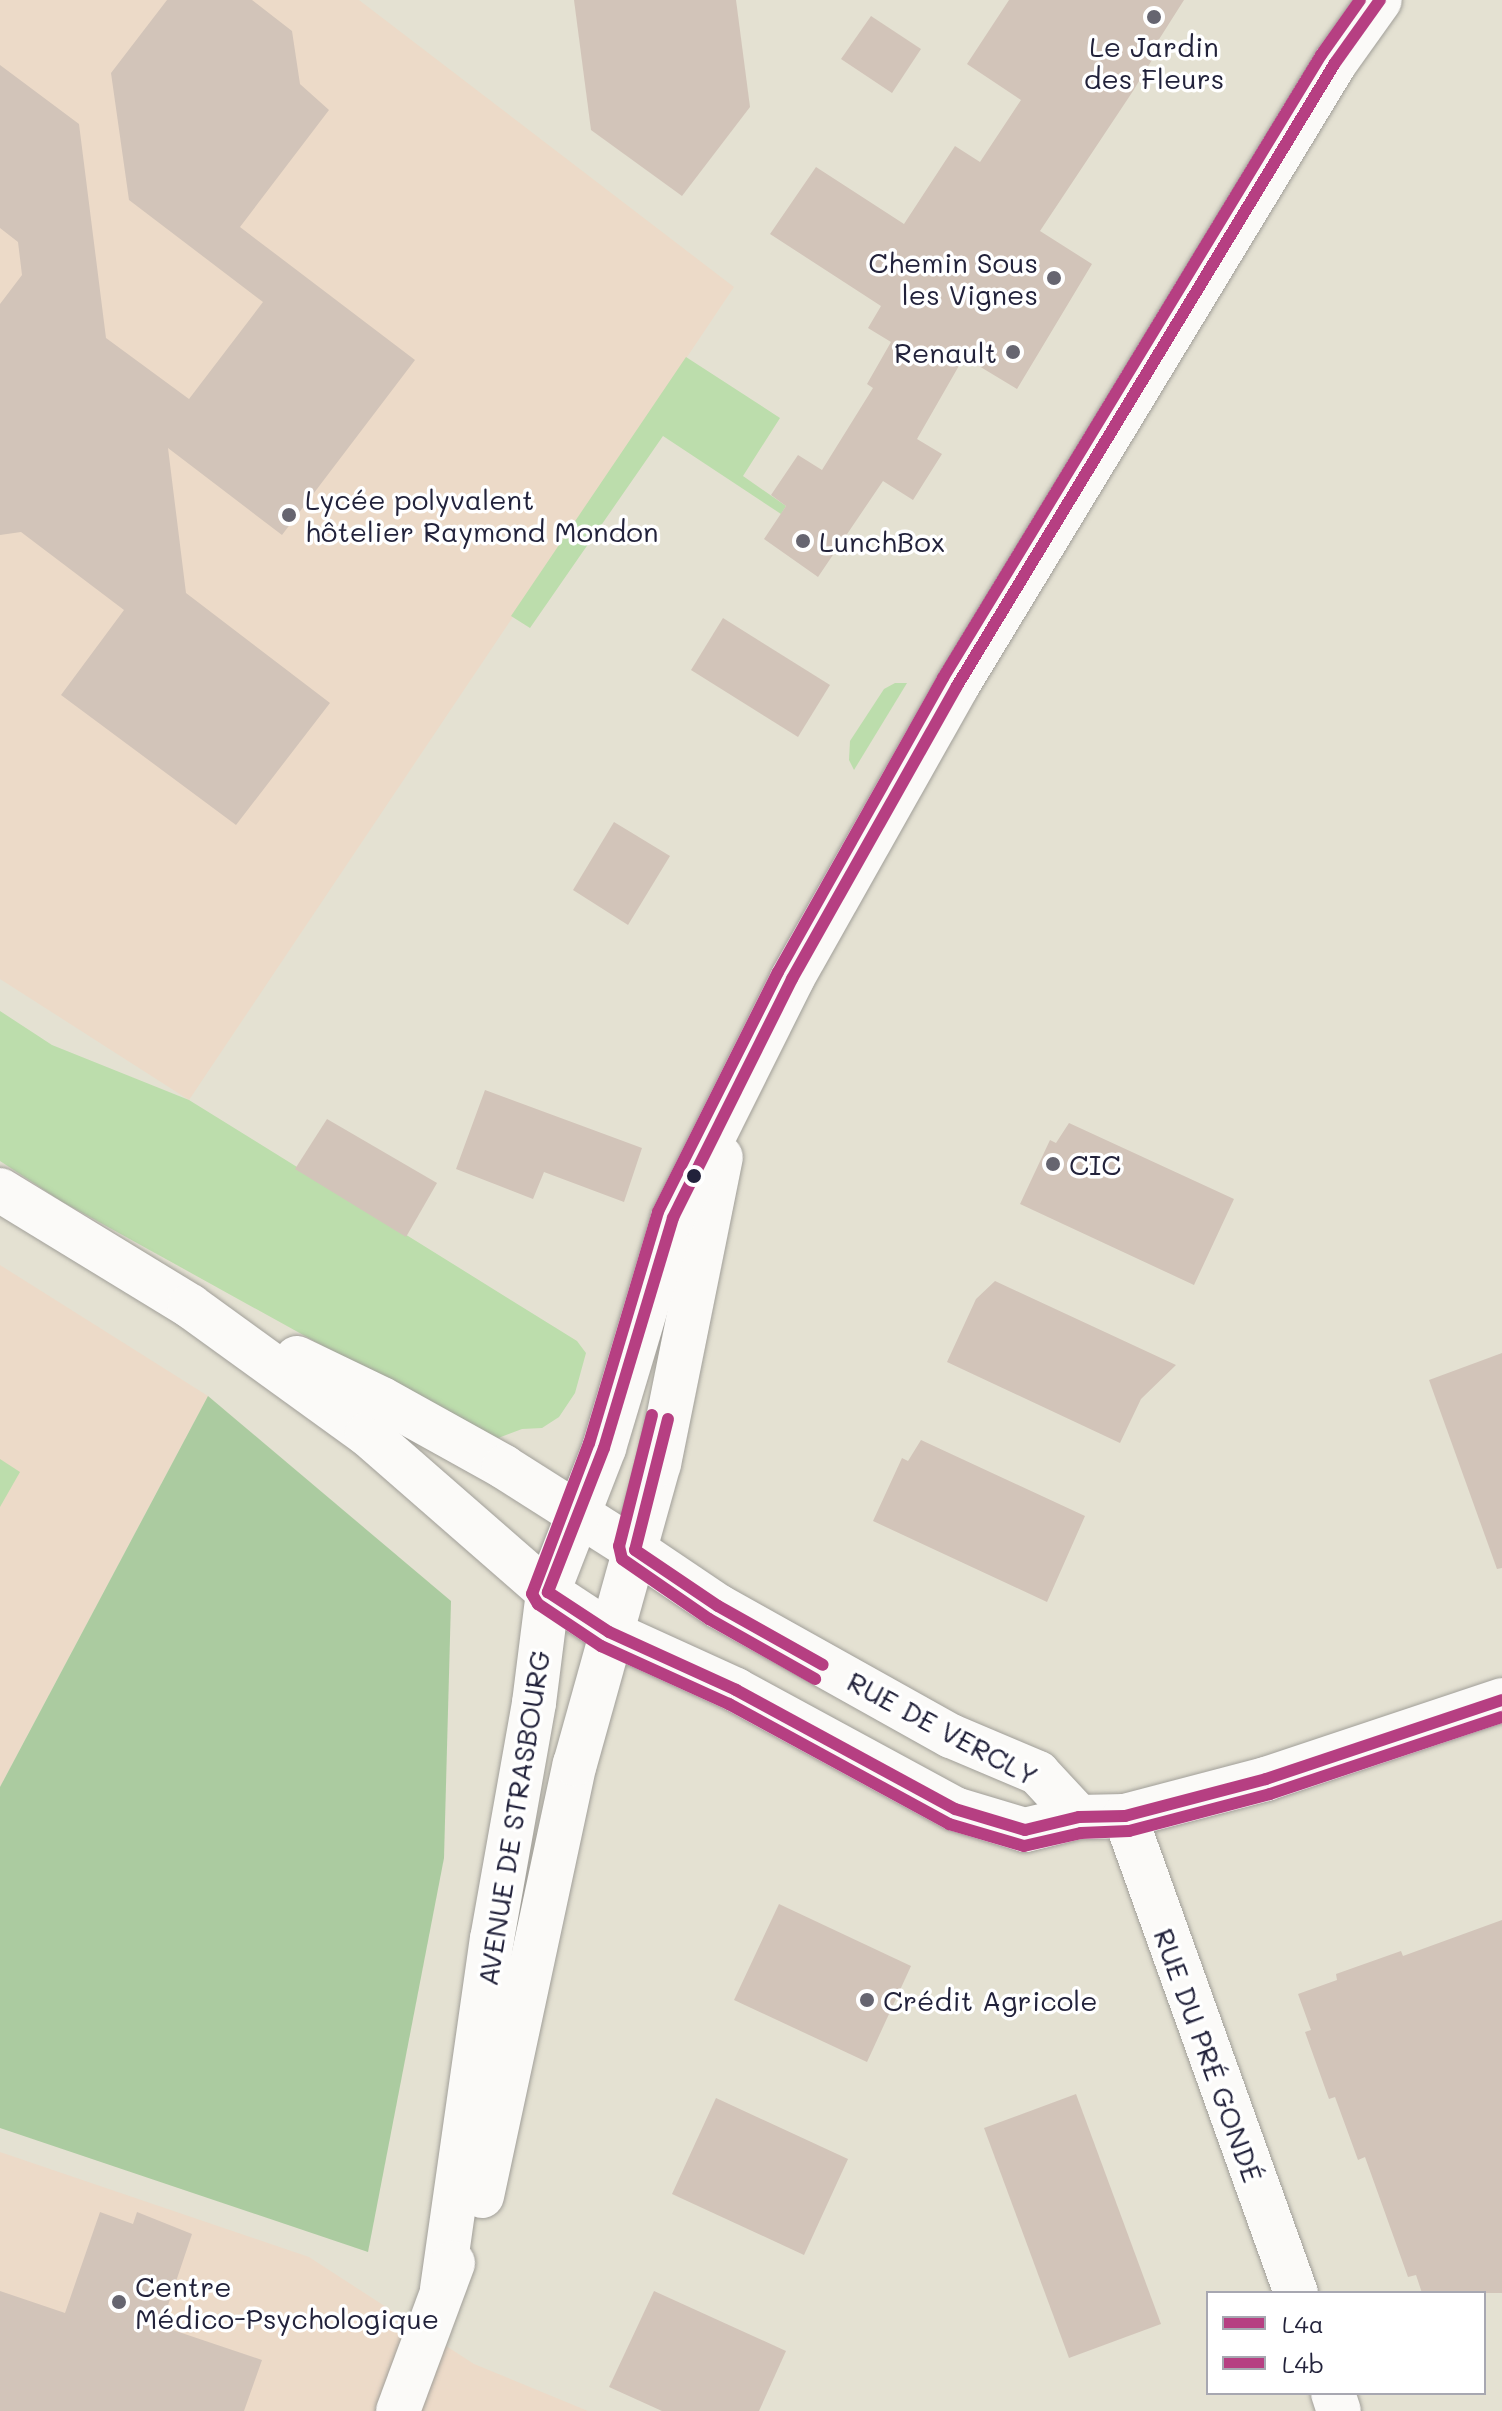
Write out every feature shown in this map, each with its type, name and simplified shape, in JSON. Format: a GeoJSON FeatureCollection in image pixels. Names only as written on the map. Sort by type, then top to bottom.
{"type":"FeatureCollection","features":[{"type":"Feature","properties":{"kind":"main road","name":"AVENUE DE STRASBOURG"},"geometry":{"type":"LineString","coordinates":[[442,2289],[492,1939],[534,1703],[548,1592],[604,1448],[673,1218],[792,979],[957,686],[1335,63],[1380,0]]}},
{"type":"Feature","properties":{"kind":"main road","name":"AVENUE DE STRASBOURG"},"geometry":{"type":"LineString","coordinates":[[1335,63],[1405,0]]}},
{"type":"Feature","properties":{"kind":"main road","name":"AVENUE DE STRASBOURG"},"geometry":{"type":"LineString","coordinates":[[398,2411],[442,2289],[482,2200],[575,1764],[609,1632],[659,1464],[734,1091]]}},
{"type":"Feature","properties":{"kind":"main road"},"geometry":{"type":"LineString","coordinates":[[0,1190],[190,1306]]}},
{"type":"Feature","properties":{"kind":"main road","name":"RUE DE VERCLY"},"geometry":{"type":"LineString","coordinates":[[190,1306],[382,1399],[578,1513],[718,1606],[938,1728],[1038,1773],[1079,1817]]}},
{"type":"Feature","properties":{"kind":"main road","name":"RUE DE VERCLY"},"geometry":{"type":"LineString","coordinates":[[190,1306],[367,1434],[548,1592],[609,1632],[736,1690],[955,1809],[1025,1830],[1079,1817],[1125,1816],[1266,1779],[1502,1700]]}},
{"type":"Feature","properties":{"kind":"main road","name":"RUE DU PRÉ GONDÉ"},"geometry":{"type":"LineString","coordinates":[[1125,1816],[1295,2291]]}},
{"type":"Feature","properties":{"kind":"shaded area","name":"Lycée polyvalent hôtelier Raymond Mondon"},"geometry":{"type":"Polygon","coordinates":[[[0,0],[359,0],[734,287],[189,1100],[0,979],[0,0]]]}},
{"type":"Feature","properties":{"kind":"shaded area"},"geometry":{"type":"Polygon","coordinates":[[[0,1265],[208,1396],[0,1787],[0,1265]]]}},
{"type":"Feature","properties":{"kind":"shaded area"},"geometry":{"type":"Polygon","coordinates":[[[0,2152],[309,2257],[474,2364],[588,2411],[0,2411],[0,2152]]]}},
{"type":"Feature","properties":{"kind":"green space"},"geometry":{"type":"Polygon","coordinates":[[[686,357],[780,418],[743,476],[786,506],[781,514],[663,436],[530,628],[511,616],[686,357]]]}},
{"type":"Feature","properties":{"kind":"green space"},"geometry":{"type":"Polygon","coordinates":[[[895,683],[907,683],[854,770],[849,760],[850,741],[884,689],[895,683]]]}},
{"type":"Feature","properties":{"kind":"green space"},"geometry":{"type":"Polygon","coordinates":[[[0,1011],[52,1045],[189,1100],[577,1341],[586,1353],[575,1393],[559,1417],[542,1428],[522,1429],[493,1440],[61,1201],[0,1161],[0,1011]]]}},
{"type":"Feature","properties":{"kind":"green space"},"geometry":{"type":"Polygon","coordinates":[[[208,1396],[451,1601],[444,1858],[368,2252],[0,2128],[0,1787],[208,1396]]]}},
{"type":"Feature","properties":{"kind":"green space"},"geometry":{"type":"Polygon","coordinates":[[[0,1459],[20,1472],[0,1507],[0,1459]]]}},
{"type":"Feature","properties":{"kind":"building"},"geometry":{"type":"Polygon","coordinates":[[[167,0],[252,0],[292,31],[300,84],[329,110],[240,227],[415,360],[282,535],[168,448],[186,593],[330,703],[236,825],[61,695],[124,610],[21,532],[0,535],[0,304],[22,275],[18,242],[0,228],[0,65],[79,124],[106,338],[189,399],[263,302],[129,200],[111,73],[167,0]]]}},
{"type":"Feature","properties":{"kind":"building"},"geometry":{"type":"Polygon","coordinates":[[[574,0],[736,0],[750,107],[682,196],[591,130],[574,0]]]}},
{"type":"Feature","properties":{"kind":"building"},"geometry":{"type":"Polygon","coordinates":[[[1009,0],[1184,0],[1151,52],[1155,55],[1133,91],[1040,231],[1092,264],[1017,389],[964,357],[917,439],[942,454],[913,500],[883,481],[818,577],[764,539],[786,506],[771,495],[798,455],[822,470],[873,388],[867,384],[891,342],[868,328],[881,306],[770,234],[816,167],[904,224],[955,146],[980,162],[1021,100],[967,64],[1009,0]]]}},
{"type":"Feature","properties":{"kind":"building"},"geometry":{"type":"Polygon","coordinates":[[[871,16],[921,49],[892,93],[841,59],[871,16]]]}},
{"type":"Feature","properties":{"kind":"building"},"geometry":{"type":"Polygon","coordinates":[[[723,618],[830,685],[798,737],[691,670],[723,618]]]}},
{"type":"Feature","properties":{"kind":"building"},"geometry":{"type":"Polygon","coordinates":[[[614,822],[670,856],[628,925],[573,890],[614,822]]]}},
{"type":"Feature","properties":{"kind":"building"},"geometry":{"type":"Polygon","coordinates":[[[485,1090],[642,1148],[624,1202],[544,1172],[533,1199],[456,1169],[485,1090]]]}},
{"type":"Feature","properties":{"kind":"building"},"geometry":{"type":"Polygon","coordinates":[[[327,1119],[437,1183],[406,1237],[295,1169],[327,1119]]]}},
{"type":"Feature","properties":{"kind":"building"},"geometry":{"type":"Polygon","coordinates":[[[1069,1123],[1234,1199],[1194,1285],[1020,1204],[1050,1140],[1056,1143],[1069,1123]]]}},
{"type":"Feature","properties":{"kind":"building"},"geometry":{"type":"Polygon","coordinates":[[[995,1281],[1176,1365],[1141,1399],[1120,1443],[947,1362],[976,1299],[995,1281]]]}},
{"type":"Feature","properties":{"kind":"building"},"geometry":{"type":"Polygon","coordinates":[[[1502,1353],[1502,1568],[1497,1569],[1429,1380],[1502,1353]]]}},
{"type":"Feature","properties":{"kind":"building"},"geometry":{"type":"Polygon","coordinates":[[[921,1440],[1085,1516],[1047,1602],[873,1521],[902,1458],[908,1461],[921,1440]]]}},
{"type":"Feature","properties":{"kind":"building"},"geometry":{"type":"Polygon","coordinates":[[[779,1904],[911,1966],[867,2062],[734,2000],[779,1904]]]}},
{"type":"Feature","properties":{"kind":"building"},"geometry":{"type":"Polygon","coordinates":[[[1502,1920],[1502,2293],[1421,2291],[1416,2275],[1408,2277],[1365,2157],[1358,2160],[1335,2097],[1329,2099],[1305,2032],[1311,2030],[1298,1994],[1337,1980],[1336,1974],[1401,1951],[1403,1956],[1502,1920]]]}},
{"type":"Feature","properties":{"kind":"building"},"geometry":{"type":"Polygon","coordinates":[[[1076,2094],[1161,2324],[1069,2358],[984,2128],[1076,2094]]]}},
{"type":"Feature","properties":{"kind":"building"},"geometry":{"type":"Polygon","coordinates":[[[716,2098],[848,2159],[804,2255],[672,2194],[716,2098]]]}},
{"type":"Feature","properties":{"kind":"building","name":"Centre Médico-Psychologique"},"geometry":{"type":"Polygon","coordinates":[[[100,2212],[133,2224],[137,2212],[192,2234],[161,2326],[262,2360],[244,2411],[0,2411],[0,2291],[65,2313],[100,2212]]]}},
{"type":"Feature","properties":{"kind":"building"},"geometry":{"type":"Polygon","coordinates":[[[654,2291],[786,2351],[759,2411],[662,2411],[609,2387],[654,2291]]]}},
{"type":"Feature","properties":{"kind":"transit line","name":"L4b"},"geometry":{"type":"LineString","coordinates":[[1360,0],[1321,55],[943,678],[778,972],[658,1212],[589,1443],[532,1594],[538,1604],[601,1646],[729,1704],[949,1824],[1024,1846],[1081,1833],[1129,1831],[1270,1794],[1502,1717]]}},
{"type":"Feature","properties":{"kind":"transit line","name":"L4a"},"geometry":{"type":"LineString","coordinates":[[1380,0],[1335,63],[957,686],[792,979],[673,1218],[604,1448],[548,1592],[609,1632],[736,1690],[955,1809],[1025,1830],[1079,1817],[1125,1816],[1266,1779],[1502,1700]]}},
{"type":"Feature","properties":{"kind":"transit line","name":"L4b"},"geometry":{"type":"LineString","coordinates":[[652,1415],[619,1546],[622,1559],[709,1619],[815,1679]]}},
{"type":"Feature","properties":{"kind":"transit line","name":"L4a"},"geometry":{"type":"LineString","coordinates":[[668,1419],[635,1550],[718,1606],[823,1665]]}},
{"type":"Feature","properties":{"kind":"place","name":"Le Jardin des Fleurs"},"geometry":{"type":"Point","coordinates":[1154,17]}},
{"type":"Feature","properties":{"kind":"place","name":"Chemin Sous les Vignes"},"geometry":{"type":"Point","coordinates":[1054,278]}},
{"type":"Feature","properties":{"kind":"place","name":"Renault"},"geometry":{"type":"Point","coordinates":[1013,352]}},
{"type":"Feature","properties":{"kind":"place","name":"Lycée polyvalent hôtelier Raymond Mondon"},"geometry":{"type":"Point","coordinates":[289,515]}},
{"type":"Feature","properties":{"kind":"place","name":"LunchBox"},"geometry":{"type":"Point","coordinates":[803,541]}},
{"type":"Feature","properties":{"kind":"place","name":"CIC"},"geometry":{"type":"Point","coordinates":[1053,1164]}},
{"type":"Feature","properties":{"kind":"place","name":"Crédit Agricole"},"geometry":{"type":"Point","coordinates":[867,2000]}},
{"type":"Feature","properties":{"kind":"place","name":"Centre Médico-Psychologique"},"geometry":{"type":"Point","coordinates":[119,2302]}}]}
